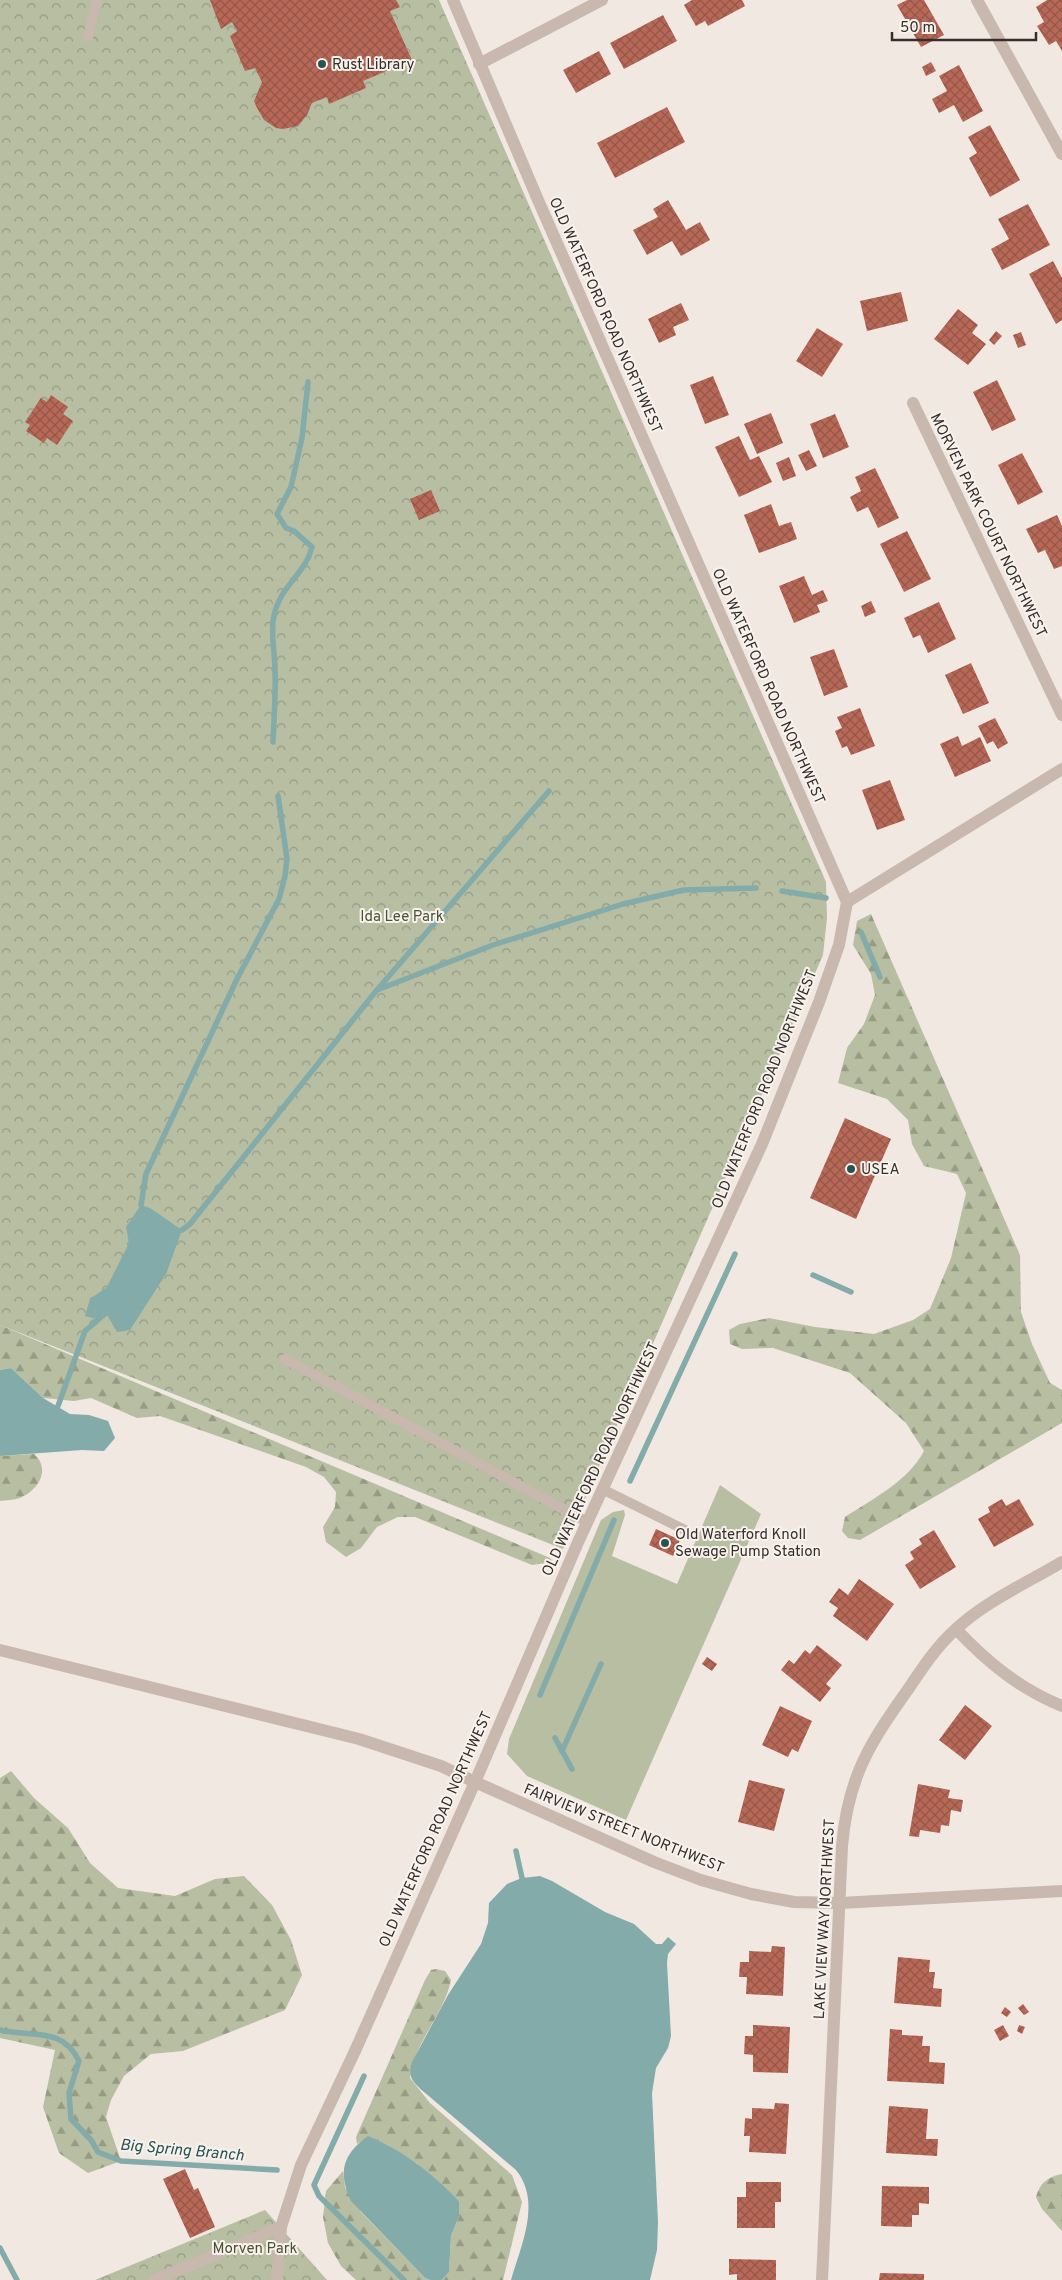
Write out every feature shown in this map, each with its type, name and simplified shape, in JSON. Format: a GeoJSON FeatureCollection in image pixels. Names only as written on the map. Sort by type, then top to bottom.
{"type":"FeatureCollection","features":[{"type":"Feature","properties":{"kind":"street","name":"OLD WATERFORD ROAD NORTHWEST"},"geometry":{"type":"LineString","coordinates":[[277,2280],[281,2227],[294,2182],[475,1782],[587,1522],[762,1144],[819,1002],[839,945],[847,902],[479,64],[453,0]]}},
{"type":"Feature","properties":{"kind":"street"},"geometry":{"type":"LineString","coordinates":[[479,64],[602,0]]}},
{"type":"Feature","properties":{"kind":"street"},"geometry":{"type":"LineString","coordinates":[[977,0],[1062,154]]}},
{"type":"Feature","properties":{"kind":"street","name":"MORVEN PARK COURT NORTHWEST"},"geometry":{"type":"LineString","coordinates":[[913,404],[1062,715]]}},
{"type":"Feature","properties":{"kind":"street"},"geometry":{"type":"LineString","coordinates":[[847,902],[1062,769]]}},
{"type":"Feature","properties":{"kind":"street","name":"LAKE VIEW WAY NORTHWEST"},"geometry":{"type":"LineString","coordinates":[[822,2280],[844,1827],[849,1798],[860,1766],[874,1736],[932,1654],[956,1628],[982,1608],[1062,1562]]}},
{"type":"Feature","properties":{"kind":"street"},"geometry":{"type":"LineString","coordinates":[[956,1628],[1001,1672],[1030,1692],[1062,1706]]}},
{"type":"Feature","properties":{"kind":"street","name":"FAIRVIEW STREET NORTHWEST"},"geometry":{"type":"LineString","coordinates":[[0,1650],[359,1739],[440,1766],[701,1880],[751,1894],[794,1902],[840,1903],[1062,1891]]}},
{"type":"Feature","properties":{"kind":"street"},"geometry":{"type":"LineString","coordinates":[[155,2280],[281,2227]]}},
{"type":"Feature","properties":{"kind":"lane"},"geometry":{"type":"LineString","coordinates":[[88,37],[97,0]]}},
{"type":"Feature","properties":{"kind":"lane"},"geometry":{"type":"LineString","coordinates":[[285,1359],[587,1522]]}},
{"type":"Feature","properties":{"kind":"lane"},"geometry":{"type":"LineString","coordinates":[[602,1489],[685,1530]]}},
{"type":"Feature","properties":{"kind":"green space","name":"Ida Lee Park"},"geometry":{"type":"Polygon","coordinates":[[[0,0],[439,0],[826,882],[827,918],[823,955],[563,1549],[0,1325],[0,0]]]}},
{"type":"Feature","properties":{"kind":"green space"},"geometry":{"type":"Polygon","coordinates":[[[871,914],[1020,1255],[1021,1312],[1032,1344],[1050,1383],[1062,1390],[1062,1423],[860,1540],[848,1538],[842,1531],[845,1517],[899,1480],[917,1462],[924,1451],[906,1423],[850,1373],[773,1348],[742,1349],[730,1344],[729,1330],[740,1324],[769,1318],[815,1327],[874,1334],[913,1320],[930,1309],[951,1258],[966,1193],[957,1174],[924,1166],[912,1144],[908,1120],[887,1099],[838,1083],[847,1048],[864,1024],[875,995],[871,974],[853,945],[857,921],[871,914]]]}},
{"type":"Feature","properties":{"kind":"green space"},"geometry":{"type":"Polygon","coordinates":[[[0,1325],[550,1558],[553,1562],[532,1565],[415,1517],[398,1517],[377,1527],[361,1548],[346,1557],[326,1542],[323,1527],[335,1507],[336,1492],[324,1477],[306,1467],[160,1416],[137,1418],[91,1398],[74,1401],[43,1398],[11,1368],[0,1370],[0,1325]]]}},
{"type":"Feature","properties":{"kind":"green space"},"geometry":{"type":"Polygon","coordinates":[[[34,1454],[42,1466],[42,1472],[37,1485],[33,1490],[20,1498],[0,1501],[0,1456],[34,1454]]]}},
{"type":"Feature","properties":{"kind":"green space"},"geometry":{"type":"Polygon","coordinates":[[[720,1485],[761,1514],[626,1820],[527,1776],[507,1754],[509,1739],[601,1520],[613,1512],[624,1510],[625,1515],[612,1556],[677,1584],[720,1485]]]}},
{"type":"Feature","properties":{"kind":"green space"},"geometry":{"type":"Polygon","coordinates":[[[11,1771],[34,1798],[68,1828],[90,1863],[118,1888],[175,1896],[215,1879],[244,1876],[272,1905],[291,1940],[302,1975],[285,2010],[183,2051],[151,2054],[124,2076],[111,2100],[106,2117],[121,2161],[88,2173],[59,2153],[43,2107],[55,2050],[0,2038],[0,1778],[11,1771]]]}},
{"type":"Feature","properties":{"kind":"green space"},"geometry":{"type":"Polygon","coordinates":[[[431,1970],[445,1971],[451,1980],[442,2005],[417,2052],[410,2078],[430,2103],[512,2175],[522,2202],[503,2280],[442,2280],[449,2272],[451,2236],[459,2216],[459,2201],[428,2172],[381,2142],[368,2137],[357,2144],[356,2137],[425,1980],[431,1970]]]}},
{"type":"Feature","properties":{"kind":"green space"},"geometry":{"type":"Polygon","coordinates":[[[343,2171],[345,2187],[361,2212],[425,2278],[430,2280],[356,2280],[341,2266],[328,2243],[323,2217],[326,2191],[343,2171]]]}},
{"type":"Feature","properties":{"kind":"green space"},"geometry":{"type":"Polygon","coordinates":[[[1062,2174],[1062,2231],[1042,2209],[1036,2197],[1045,2181],[1062,2174]]]}},
{"type":"Feature","properties":{"kind":"green space","name":"Morven Park"},"geometry":{"type":"Polygon","coordinates":[[[265,2210],[327,2280],[95,2280],[265,2210]]]}},
{"type":"Feature","properties":{"kind":"water"},"geometry":{"type":"Polygon","coordinates":[[[141,1205],[150,1208],[182,1230],[166,1274],[130,1330],[117,1332],[106,1313],[100,1320],[85,1316],[90,1299],[107,1287],[129,1243],[126,1227],[141,1205]]]}},
{"type":"Feature","properties":{"kind":"water"},"geometry":{"type":"Polygon","coordinates":[[[11,1368],[43,1398],[70,1414],[89,1415],[108,1421],[115,1438],[104,1451],[82,1450],[0,1456],[0,1370],[11,1368]]]}},
{"type":"Feature","properties":{"kind":"water"},"geometry":{"type":"Polygon","coordinates":[[[540,1876],[605,1912],[634,1924],[656,1944],[662,1944],[668,1937],[676,1944],[668,1954],[667,1963],[671,2036],[668,2048],[656,2068],[652,2093],[658,2222],[657,2250],[650,2280],[511,2280],[527,2224],[528,2196],[524,2182],[516,2170],[424,2092],[414,2082],[410,2072],[412,2062],[448,1995],[481,1944],[488,1923],[489,1903],[507,1884],[522,1878],[540,1876]]]}},
{"type":"Feature","properties":{"kind":"water"},"geometry":{"type":"Polygon","coordinates":[[[368,2136],[393,2148],[417,2164],[439,2181],[459,2201],[459,2216],[451,2236],[449,2272],[442,2280],[425,2278],[351,2201],[345,2181],[345,2165],[353,2150],[368,2136]]]}},
{"type":"Feature","properties":{"kind":"building","name":"Rust Library"},"geometry":{"type":"Polygon","coordinates":[[[210,0],[396,0],[400,7],[390,11],[412,60],[363,81],[366,88],[329,104],[327,97],[312,103],[307,115],[298,126],[283,129],[276,128],[264,120],[254,101],[262,82],[255,68],[245,71],[230,36],[237,31],[232,22],[221,29],[210,0]]]}},
{"type":"Feature","properties":{"kind":"building"},"geometry":{"type":"Polygon","coordinates":[[[692,0],[742,0],[745,6],[708,26],[705,21],[696,26],[684,5],[692,0]]]}},
{"type":"Feature","properties":{"kind":"building"},"geometry":{"type":"Polygon","coordinates":[[[907,0],[924,0],[944,35],[921,47],[897,5],[907,0]]]}},
{"type":"Feature","properties":{"kind":"building"},"geometry":{"type":"Polygon","coordinates":[[[1047,0],[1062,0],[1062,51],[1056,41],[1049,45],[1037,26],[1044,22],[1036,7],[1047,0]]]}},
{"type":"Feature","properties":{"kind":"building"},"geometry":{"type":"Polygon","coordinates":[[[663,15],[677,41],[624,69],[610,43],[663,15]]]}},
{"type":"Feature","properties":{"kind":"building"},"geometry":{"type":"Polygon","coordinates":[[[599,51],[611,74],[576,93],[563,70],[599,51]]]}},
{"type":"Feature","properties":{"kind":"building"},"geometry":{"type":"Polygon","coordinates":[[[931,62],[936,71],[926,76],[922,67],[931,62]]]}},
{"type":"Feature","properties":{"kind":"building"},"geometry":{"type":"Polygon","coordinates":[[[959,65],[983,111],[963,122],[954,105],[939,113],[932,99],[947,91],[939,76],[959,65]]]}},
{"type":"Feature","properties":{"kind":"building"},"geometry":{"type":"Polygon","coordinates":[[[667,107],[685,142],[615,178],[597,143],[667,107]]]}},
{"type":"Feature","properties":{"kind":"building"},"geometry":{"type":"Polygon","coordinates":[[[990,125],[1020,180],[990,197],[969,158],[977,153],[968,137],[990,125]]]}},
{"type":"Feature","properties":{"kind":"building"},"geometry":{"type":"Polygon","coordinates":[[[668,200],[686,230],[700,222],[710,240],[681,256],[672,241],[647,255],[633,230],[658,217],[653,209],[668,200]]]}},
{"type":"Feature","properties":{"kind":"building"},"geometry":{"type":"Polygon","coordinates":[[[1028,204],[1050,245],[1002,270],[991,249],[1009,239],[998,219],[1028,204]]]}},
{"type":"Feature","properties":{"kind":"building"},"geometry":{"type":"Polygon","coordinates":[[[1053,261],[1062,278],[1062,320],[1056,324],[1029,274],[1053,261]]]}},
{"type":"Feature","properties":{"kind":"building"},"geometry":{"type":"Polygon","coordinates":[[[901,292],[908,321],[867,331],[860,301],[901,292]]]}},
{"type":"Feature","properties":{"kind":"building"},"geometry":{"type":"Polygon","coordinates":[[[681,303],[689,320],[673,327],[676,335],[659,343],[648,319],[681,303]]]}},
{"type":"Feature","properties":{"kind":"building"},"geometry":{"type":"Polygon","coordinates":[[[958,309],[978,325],[972,333],[986,344],[968,365],[934,339],[958,309]]]}},
{"type":"Feature","properties":{"kind":"building"},"geometry":{"type":"Polygon","coordinates":[[[817,328],[843,344],[822,377],[796,361],[817,328]]]}},
{"type":"Feature","properties":{"kind":"building"},"geometry":{"type":"Polygon","coordinates":[[[996,331],[1002,336],[994,345],[989,340],[996,331]]]}},
{"type":"Feature","properties":{"kind":"building"},"geometry":{"type":"Polygon","coordinates":[[[1021,332],[1026,345],[1018,348],[1013,335],[1021,332]]]}},
{"type":"Feature","properties":{"kind":"building"},"geometry":{"type":"Polygon","coordinates":[[[713,376],[729,415],[705,424],[690,385],[713,376]]]}},
{"type":"Feature","properties":{"kind":"building"},"geometry":{"type":"Polygon","coordinates":[[[997,380],[1016,420],[992,431],[973,392],[997,380]]]}},
{"type":"Feature","properties":{"kind":"building"},"geometry":{"type":"Polygon","coordinates":[[[51,395],[68,407],[63,414],[73,421],[57,445],[47,438],[44,443],[26,431],[30,425],[25,422],[41,398],[47,402],[51,395]]]}},
{"type":"Feature","properties":{"kind":"building"},"geometry":{"type":"Polygon","coordinates":[[[771,413],[783,443],[757,454],[744,424],[771,413]]]}},
{"type":"Feature","properties":{"kind":"building"},"geometry":{"type":"Polygon","coordinates":[[[835,414],[849,447],[823,458],[810,424],[835,414]]]}},
{"type":"Feature","properties":{"kind":"building"},"geometry":{"type":"Polygon","coordinates":[[[739,436],[750,460],[759,456],[772,482],[739,497],[715,447],[739,436]]]}},
{"type":"Feature","properties":{"kind":"building"},"geometry":{"type":"Polygon","coordinates":[[[809,450],[817,466],[806,471],[798,455],[809,450]]]}},
{"type":"Feature","properties":{"kind":"building"},"geometry":{"type":"Polygon","coordinates":[[[1022,453],[1043,492],[1018,505],[998,465],[1022,453]]]}},
{"type":"Feature","properties":{"kind":"building"},"geometry":{"type":"Polygon","coordinates":[[[789,457],[796,476],[783,481],[776,463],[789,457]]]}},
{"type":"Feature","properties":{"kind":"building"},"geometry":{"type":"Polygon","coordinates":[[[875,468],[899,518],[878,528],[868,507],[857,512],[850,497],[861,491],[855,477],[875,468]]]}},
{"type":"Feature","properties":{"kind":"building"},"geometry":{"type":"Polygon","coordinates":[[[431,490],[440,511],[419,520],[410,499],[431,490]]]}},
{"type":"Feature","properties":{"kind":"building"},"geometry":{"type":"Polygon","coordinates":[[[771,504],[779,526],[791,522],[797,539],[759,553],[744,515],[771,504]]]}},
{"type":"Feature","properties":{"kind":"building"},"geometry":{"type":"Polygon","coordinates":[[[1057,515],[1062,526],[1062,566],[1054,569],[1045,550],[1038,553],[1026,529],[1057,515]]]}},
{"type":"Feature","properties":{"kind":"building"},"geometry":{"type":"Polygon","coordinates":[[[907,531],[931,579],[904,592],[880,544],[907,531]]]}},
{"type":"Feature","properties":{"kind":"building"},"geometry":{"type":"Polygon","coordinates":[[[804,576],[812,595],[823,590],[828,601],[817,605],[820,612],[794,623],[779,586],[804,576]]]}},
{"type":"Feature","properties":{"kind":"building"},"geometry":{"type":"Polygon","coordinates":[[[871,601],[876,612],[865,617],[861,606],[871,601]]]}},
{"type":"Feature","properties":{"kind":"building"},"geometry":{"type":"Polygon","coordinates":[[[939,602],[956,639],[928,653],[920,635],[913,638],[904,618],[939,602]]]}},
{"type":"Feature","properties":{"kind":"building"},"geometry":{"type":"Polygon","coordinates":[[[834,649],[848,687],[824,696],[810,657],[834,649]]]}},
{"type":"Feature","properties":{"kind":"building"},"geometry":{"type":"Polygon","coordinates":[[[971,663],[989,703],[963,714],[945,675],[971,663]]]}},
{"type":"Feature","properties":{"kind":"building"},"geometry":{"type":"Polygon","coordinates":[[[860,708],[875,746],[851,755],[847,746],[842,748],[835,731],[842,728],[837,717],[860,708]]]}},
{"type":"Feature","properties":{"kind":"building"},"geometry":{"type":"Polygon","coordinates":[[[995,718],[1008,743],[998,749],[993,741],[987,744],[978,726],[995,718]]]}},
{"type":"Feature","properties":{"kind":"building"},"geometry":{"type":"Polygon","coordinates":[[[958,736],[962,746],[980,737],[991,761],[955,777],[940,744],[958,736]]]}},
{"type":"Feature","properties":{"kind":"building"},"geometry":{"type":"Polygon","coordinates":[[[890,780],[905,820],[877,830],[862,790],[890,780]]]}},
{"type":"Feature","properties":{"kind":"building","name":"USEA"},"geometry":{"type":"Polygon","coordinates":[[[845,1118],[891,1139],[856,1219],[810,1198],[845,1118]]]}},
{"type":"Feature","properties":{"kind":"building"},"geometry":{"type":"Polygon","coordinates":[[[1002,1499],[1006,1506],[1019,1499],[1034,1525],[994,1547],[978,1519],[990,1512],[988,1507],[1002,1499]]]}},
{"type":"Feature","properties":{"kind":"building","name":"Old Waterford Knoll Sewage Pump Station"},"geometry":{"type":"Polygon","coordinates":[[[656,1529],[680,1540],[673,1556],[649,1545],[656,1529]]]}},
{"type":"Feature","properties":{"kind":"building"},"geometry":{"type":"Polygon","coordinates":[[[934,1530],[956,1567],[920,1589],[905,1565],[914,1559],[910,1552],[922,1544],[919,1539],[934,1530]]]}},
{"type":"Feature","properties":{"kind":"building"},"geometry":{"type":"Polygon","coordinates":[[[859,1579],[894,1604],[867,1641],[833,1616],[838,1608],[829,1602],[839,1588],[848,1595],[859,1579]]]}},
{"type":"Feature","properties":{"kind":"building"},"geometry":{"type":"Polygon","coordinates":[[[817,1645],[842,1665],[826,1684],[831,1688],[820,1702],[781,1670],[789,1660],[794,1664],[805,1650],[810,1654],[817,1645]]]}},
{"type":"Feature","properties":{"kind":"building"},"geometry":{"type":"Polygon","coordinates":[[[707,1657],[717,1664],[712,1671],[702,1664],[707,1657]]]}},
{"type":"Feature","properties":{"kind":"building"},"geometry":{"type":"Polygon","coordinates":[[[965,1705],[992,1726],[965,1760],[939,1740],[965,1705]]]}},
{"type":"Feature","properties":{"kind":"building"},"geometry":{"type":"Polygon","coordinates":[[[780,1706],[812,1721],[798,1752],[792,1749],[788,1757],[762,1745],[780,1706]]]}},
{"type":"Feature","properties":{"kind":"building"},"geometry":{"type":"Polygon","coordinates":[[[749,1780],[785,1789],[774,1831],[738,1822],[749,1780]]]}},
{"type":"Feature","properties":{"kind":"building"},"geometry":{"type":"Polygon","coordinates":[[[918,1784],[950,1790],[948,1798],[963,1800],[961,1812],[951,1810],[949,1826],[941,1825],[940,1833],[920,1830],[919,1837],[909,1836],[918,1784]]]}},
{"type":"Feature","properties":{"kind":"building"},"geometry":{"type":"Polygon","coordinates":[[[772,1946],[785,1947],[783,1996],[746,1994],[747,1977],[739,1977],[740,1962],[749,1962],[749,1951],[771,1952],[772,1946]]]}},
{"type":"Feature","properties":{"kind":"building"},"geometry":{"type":"Polygon","coordinates":[[[898,1957],[930,1960],[929,1972],[935,1972],[933,1988],[942,1989],[941,2007],[894,2003],[898,1957]]]}},
{"type":"Feature","properties":{"kind":"building"},"geometry":{"type":"Polygon","coordinates":[[[1023,2004],[1029,2012],[1024,2015],[1018,2008],[1023,2004]]]}},
{"type":"Feature","properties":{"kind":"building"},"geometry":{"type":"Polygon","coordinates":[[[1005,2007],[1011,2012],[1007,2017],[1001,2013],[1005,2007]]]}},
{"type":"Feature","properties":{"kind":"building"},"geometry":{"type":"Polygon","coordinates":[[[753,2025],[790,2027],[788,2073],[753,2072],[753,2055],[744,2054],[745,2036],[753,2036],[753,2025]]]}},
{"type":"Feature","properties":{"kind":"building"},"geometry":{"type":"Polygon","coordinates":[[[1003,2025],[1009,2036],[1000,2041],[994,2030],[1003,2025]]]}},
{"type":"Feature","properties":{"kind":"building"},"geometry":{"type":"Polygon","coordinates":[[[1019,2025],[1025,2027],[1022,2034],[1017,2031],[1019,2025]]]}},
{"type":"Feature","properties":{"kind":"building"},"geometry":{"type":"Polygon","coordinates":[[[890,2029],[902,2030],[902,2035],[923,2036],[922,2046],[930,2046],[929,2062],[945,2063],[944,2084],[887,2081],[890,2029]]]}},
{"type":"Feature","properties":{"kind":"building"},"geometry":{"type":"Polygon","coordinates":[[[775,2103],[789,2104],[786,2154],[749,2152],[750,2136],[744,2136],[745,2118],[752,2119],[752,2108],[774,2109],[775,2103]]]}},
{"type":"Feature","properties":{"kind":"building"},"geometry":{"type":"Polygon","coordinates":[[[889,2106],[928,2109],[926,2139],[938,2139],[937,2156],[886,2153],[889,2106]]]}},
{"type":"Feature","properties":{"kind":"building"},"geometry":{"type":"Polygon","coordinates":[[[185,2169],[194,2190],[198,2188],[215,2227],[190,2238],[163,2179],[185,2169]]]}},
{"type":"Feature","properties":{"kind":"building"},"geometry":{"type":"Polygon","coordinates":[[[746,2182],[781,2182],[781,2202],[775,2202],[775,2228],[737,2228],[737,2197],[746,2197],[746,2182]]]}},
{"type":"Feature","properties":{"kind":"building"},"geometry":{"type":"Polygon","coordinates":[[[882,2186],[929,2187],[929,2204],[919,2203],[919,2215],[912,2215],[912,2227],[881,2226],[882,2186]]]}},
{"type":"Feature","properties":{"kind":"building"},"geometry":{"type":"Polygon","coordinates":[[[729,2259],[776,2260],[776,2280],[737,2280],[737,2274],[729,2275],[729,2259]]]}},
{"type":"Feature","properties":{"kind":"building"},"geometry":{"type":"Polygon","coordinates":[[[880,2273],[924,2274],[924,2280],[879,2280],[880,2273]]]}},
{"type":"Feature","properties":{"kind":"waterway"},"geometry":{"type":"LineString","coordinates":[[273,742],[275,687],[274,616],[277,605],[304,565],[312,547],[294,531],[286,528],[277,514],[291,487],[302,438],[308,382]]}},
{"type":"Feature","properties":{"kind":"waterway"},"geometry":{"type":"LineString","coordinates":[[182,1230],[190,1224],[376,991],[549,791]]}},
{"type":"Feature","properties":{"kind":"waterway"},"geometry":{"type":"LineString","coordinates":[[141,1205],[146,1174],[236,981],[279,899],[287,859],[278,796]]}},
{"type":"Feature","properties":{"kind":"waterway"},"geometry":{"type":"LineString","coordinates":[[377,990],[493,945],[623,904],[684,890],[756,888]]}},
{"type":"Feature","properties":{"kind":"waterway"},"geometry":{"type":"LineString","coordinates":[[782,891],[826,898]]}},
{"type":"Feature","properties":{"kind":"waterway"},"geometry":{"type":"LineString","coordinates":[[861,932],[880,977]]}},
{"type":"Feature","properties":{"kind":"waterway"},"geometry":{"type":"LineString","coordinates":[[630,1481],[735,1254]]}},
{"type":"Feature","properties":{"kind":"waterway"},"geometry":{"type":"LineString","coordinates":[[813,1275],[851,1292]]}},
{"type":"Feature","properties":{"kind":"waterway"},"geometry":{"type":"LineString","coordinates":[[58,1406],[85,1331],[106,1313]]}},
{"type":"Feature","properties":{"kind":"waterway"},"geometry":{"type":"LineString","coordinates":[[540,1695],[614,1520]]}},
{"type":"Feature","properties":{"kind":"waterway"},"geometry":{"type":"LineString","coordinates":[[562,1751],[601,1664]]}},
{"type":"Feature","properties":{"kind":"waterway"},"geometry":{"type":"LineString","coordinates":[[555,1738],[572,1769]]}},
{"type":"Feature","properties":{"kind":"waterway"},"geometry":{"type":"LineString","coordinates":[[516,1851],[522,1878]]}},
{"type":"Feature","properties":{"kind":"waterway","name":"Big Spring Branch"},"geometry":{"type":"LineString","coordinates":[[0,2030],[45,2035],[55,2038],[72,2050],[79,2061],[69,2093],[71,2119],[91,2140],[98,2152],[121,2161],[277,2170]]}},
{"type":"Feature","properties":{"kind":"waterway"},"geometry":{"type":"LineString","coordinates":[[364,2076],[314,2185],[319,2196],[404,2280]]}},
{"type":"Feature","properties":{"kind":"waterway"},"geometry":{"type":"LineString","coordinates":[[0,2248],[17,2280]]}},
{"type":"Feature","properties":{"kind":"place","name":"Rust Library"},"geometry":{"type":"Point","coordinates":[322,64]}},
{"type":"Feature","properties":{"kind":"place","name":"USEA"},"geometry":{"type":"Point","coordinates":[851,1169]}},
{"type":"Feature","properties":{"kind":"place","name":"Old Waterford Knoll Sewage Pump Station"},"geometry":{"type":"Point","coordinates":[665,1543]}}]}
